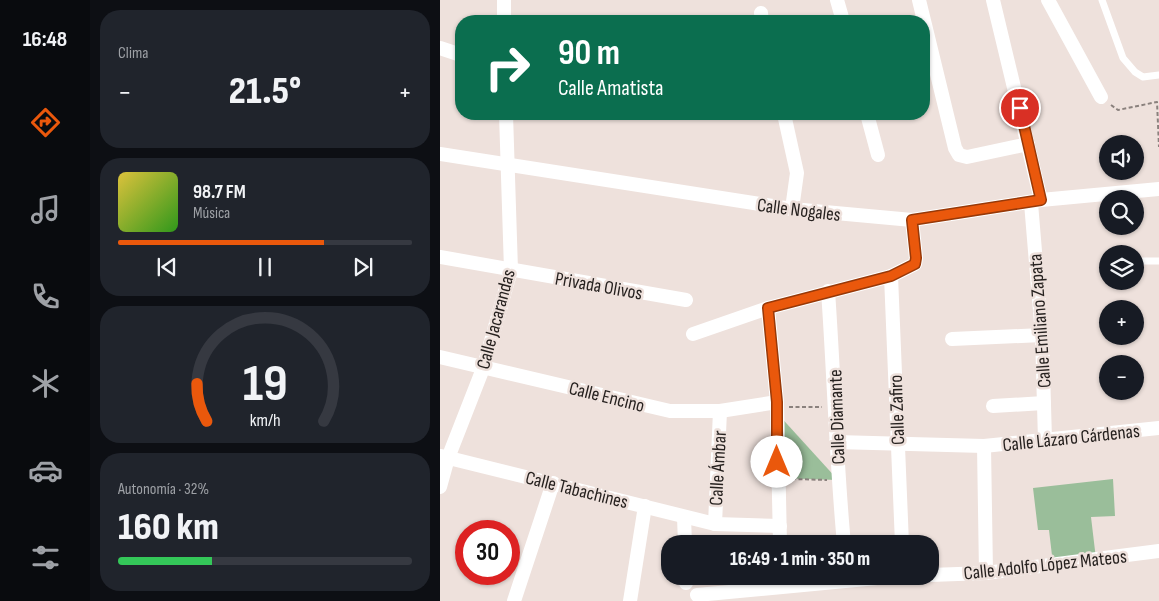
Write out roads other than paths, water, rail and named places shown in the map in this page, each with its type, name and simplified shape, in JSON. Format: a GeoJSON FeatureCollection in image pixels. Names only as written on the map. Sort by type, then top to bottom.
{"type":"FeatureCollection","features":[{"type":"Feature","properties":{"kind":"street"},"geometry":{"type":"LineString","coordinates":[[504,0],[504,15]]}},
{"type":"Feature","properties":{"kind":"street"},"geometry":{"type":"LineString","coordinates":[[837,0],[841,15]]}},
{"type":"Feature","properties":{"kind":"street"},"geometry":{"type":"LineString","coordinates":[[919,0],[923,15]]}},
{"type":"Feature","properties":{"kind":"street","name":"Calle Emiliano Zapata"},"geometry":{"type":"LineString","coordinates":[[993,0],[1028,144],[1036,201],[1045,440]]}},
{"type":"Feature","properties":{"kind":"street"},"geometry":{"type":"LineString","coordinates":[[1048,0],[1102,97]]}},
{"type":"Feature","properties":{"kind":"street"},"geometry":{"type":"LineString","coordinates":[[930,45],[955,148],[959,155],[967,157],[1028,144]]}},
{"type":"Feature","properties":{"kind":"street"},"geometry":{"type":"LineString","coordinates":[[440,48],[455,52]]}},
{"type":"Feature","properties":{"kind":"street","name":"Calle Jacarandas"},"geometry":{"type":"LineString","coordinates":[[440,487],[444,457],[484,366],[511,270],[506,120]]}},
{"type":"Feature","properties":{"kind":"street"},"geometry":{"type":"LineString","coordinates":[[785,120],[797,173],[792,209]]}},
{"type":"Feature","properties":{"kind":"street"},"geometry":{"type":"LineString","coordinates":[[869,120],[878,156]]}},
{"type":"Feature","properties":{"kind":"street","name":"Calle Nogales"},"geometry":{"type":"LineString","coordinates":[[440,154],[792,209],[912,220],[1036,201],[1159,189]]}},
{"type":"Feature","properties":{"kind":"street"},"geometry":{"type":"LineString","coordinates":[[693,334],[768,308],[891,276],[915,264],[912,220]]}},
{"type":"Feature","properties":{"kind":"street","name":"Privada Olivos"},"geometry":{"type":"LineString","coordinates":[[440,257],[686,300]]}},
{"type":"Feature","properties":{"kind":"street","name":"Calle Zafiro"},"geometry":{"type":"LineString","coordinates":[[891,276],[902,535]]}},
{"type":"Feature","properties":{"kind":"street","name":"Calle Diamante"},"geometry":{"type":"LineString","coordinates":[[828,291],[837,407],[836,442],[843,535]]}},
{"type":"Feature","properties":{"kind":"street"},"geometry":{"type":"LineString","coordinates":[[768,308],[777,405],[777,478],[780,535]]}},
{"type":"Feature","properties":{"kind":"street"},"geometry":{"type":"LineString","coordinates":[[952,339],[1042,334]]}},
{"type":"Feature","properties":{"kind":"street","name":"Calle Encino"},"geometry":{"type":"LineString","coordinates":[[440,357],[670,411],[720,411],[777,405]]}},
{"type":"Feature","properties":{"kind":"street"},"geometry":{"type":"LineString","coordinates":[[993,406],[1044,403]]}},
{"type":"Feature","properties":{"kind":"street","name":"Calle Ámbar"},"geometry":{"type":"LineString","coordinates":[[714,524],[720,411]]}},
{"type":"Feature","properties":{"kind":"street","name":"Calle Lázaro Cárdenas"},"geometry":{"type":"LineString","coordinates":[[836,442],[984,446],[1159,428]]}},
{"type":"Feature","properties":{"kind":"street"},"geometry":{"type":"LineString","coordinates":[[984,446],[986,573]]}},
{"type":"Feature","properties":{"kind":"street","name":"Calle Tabachines"},"geometry":{"type":"LineString","coordinates":[[444,457],[714,524],[780,526]]}},
{"type":"Feature","properties":{"kind":"street"},"geometry":{"type":"LineString","coordinates":[[514,601],[553,483]]}},
{"type":"Feature","properties":{"kind":"street"},"geometry":{"type":"LineString","coordinates":[[630,601],[645,506]]}},
{"type":"Feature","properties":{"kind":"street"},"geometry":{"type":"LineString","coordinates":[[684,517],[684,535]]}},
{"type":"Feature","properties":{"kind":"street","name":"Calle Adolfo López Mateos"},"geometry":{"type":"LineString","coordinates":[[939,575],[986,573],[1159,551]]}},
{"type":"Feature","properties":{"kind":"street"},"geometry":{"type":"LineString","coordinates":[[696,595],[756,585]]}},
{"type":"Feature","properties":{"kind":"lane"},"geometry":{"type":"LineString","coordinates":[[1102,0],[1127,65],[1143,77],[1159,76]]}},
{"type":"Feature","properties":{"kind":"lane"},"geometry":{"type":"LineString","coordinates":[[1144,261],[1159,261]]}}]}
